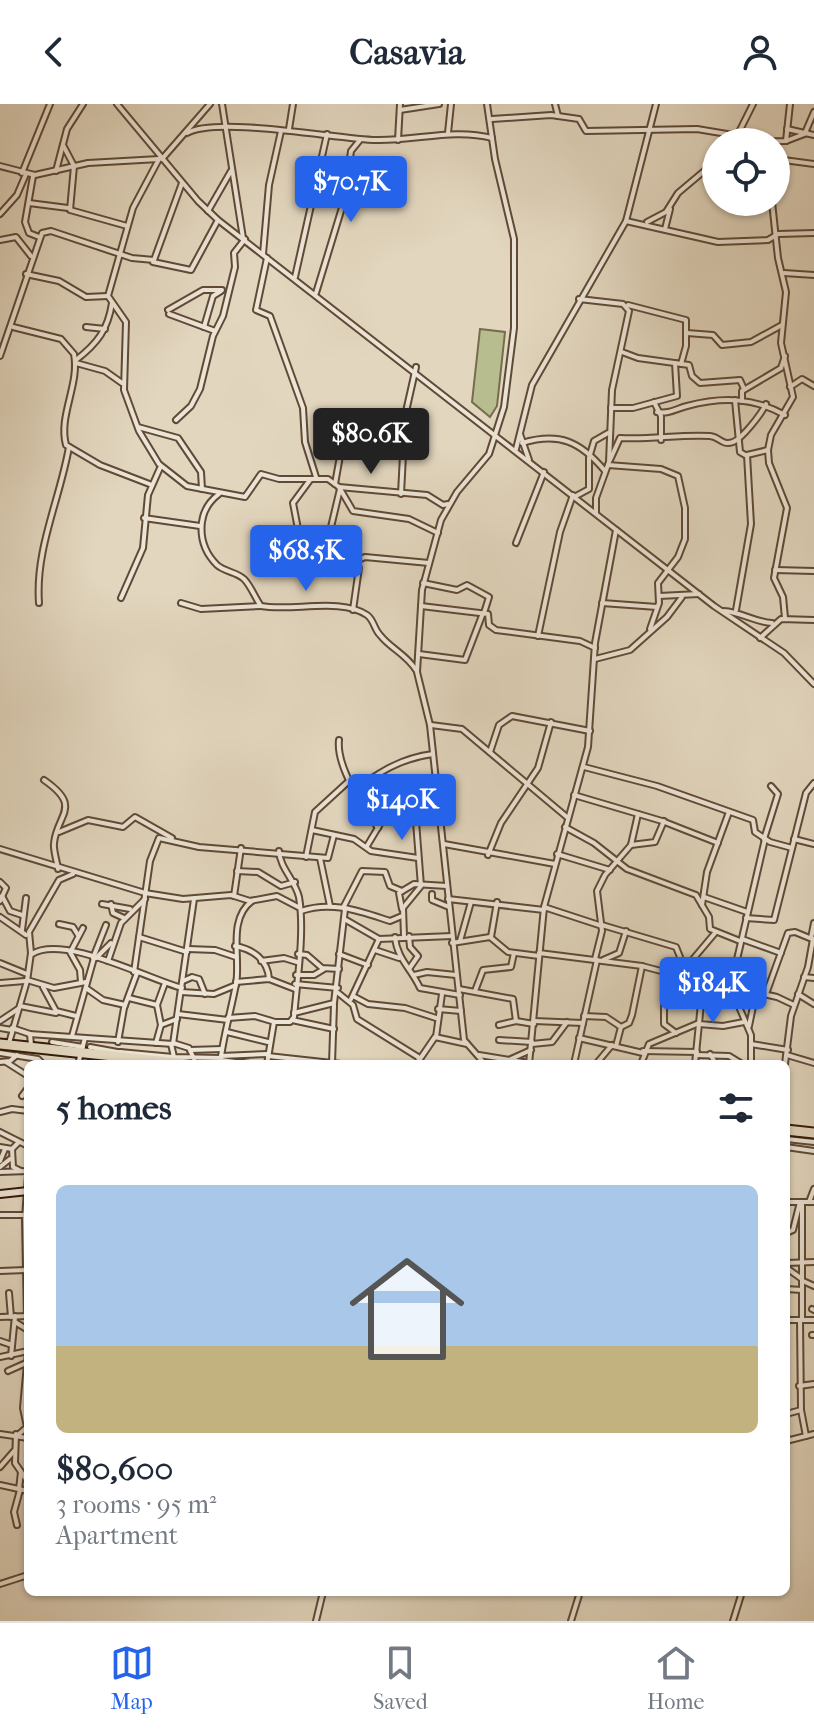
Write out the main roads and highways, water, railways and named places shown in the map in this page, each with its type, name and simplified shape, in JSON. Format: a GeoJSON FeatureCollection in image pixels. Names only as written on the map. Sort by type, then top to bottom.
{"type":"FeatureCollection","features":[{"type":"Feature","properties":{"kind":"highway"},"geometry":{"type":"LineString","coordinates":[[4,1041],[33,1042],[89,1053],[181,1060]]}},
{"type":"Feature","properties":{"kind":"highway"},"geometry":{"type":"LineString","coordinates":[[790,1130],[814,1133]]}}]}
